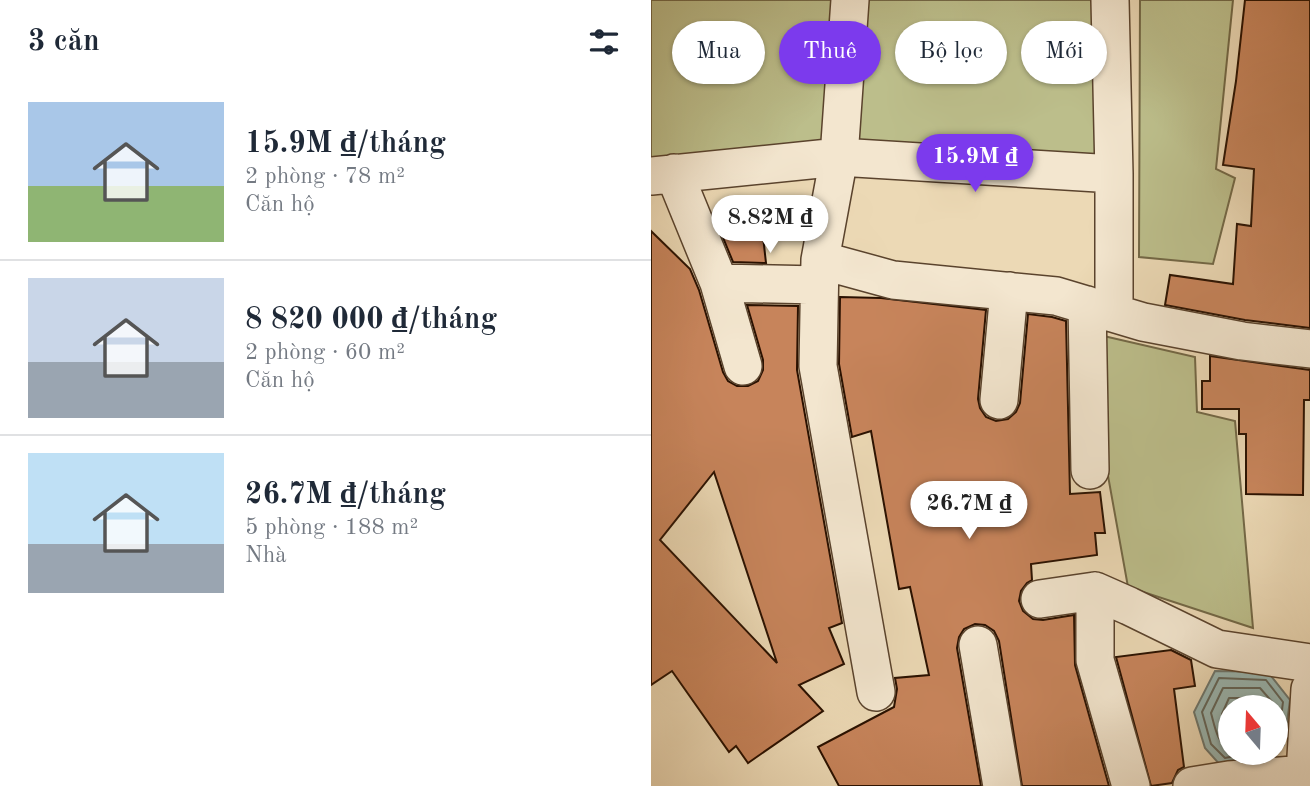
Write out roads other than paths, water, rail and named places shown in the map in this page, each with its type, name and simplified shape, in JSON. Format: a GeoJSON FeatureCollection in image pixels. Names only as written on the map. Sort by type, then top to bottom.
{"type":"FeatureCollection","features":[{"type":"Feature","properties":{"kind":"street"},"geometry":{"type":"LineString","coordinates":[[850,0],[839,157],[819,272],[818,366],[876,692]]}},
{"type":"Feature","properties":{"kind":"street"},"geometry":{"type":"LineString","coordinates":[[1090,470],[1100,309],[1115,174],[1110,0]]}},
{"type":"Feature","properties":{"kind":"street"},"geometry":{"type":"LineString","coordinates":[[743,366],[719,283],[663,174],[839,157],[1115,174]]}},
{"type":"Feature","properties":{"kind":"street"},"geometry":{"type":"LineString","coordinates":[[719,283],[819,272],[1056,296],[1143,322],[1242,341],[1310,349]]}},
{"type":"Feature","properties":{"kind":"street"},"geometry":{"type":"LineString","coordinates":[[999,400],[1009,291]]}},
{"type":"Feature","properties":{"kind":"street"},"geometry":{"type":"LineString","coordinates":[[1095,591],[1095,660],[1131,786]]}},
{"type":"Feature","properties":{"kind":"street"},"geometry":{"type":"LineString","coordinates":[[1041,599],[1095,591],[1217,649],[1310,663]]}},
{"type":"Feature","properties":{"kind":"street"},"geometry":{"type":"LineString","coordinates":[[978,645],[1002,786]]}},
{"type":"Feature","properties":{"kind":"street"},"geometry":{"type":"LineString","coordinates":[[1192,786],[1229,780],[1307,777],[1310,689]]}},
{"type":"Feature","properties":{"kind":"water"},"geometry":{"type":"Polygon","coordinates":[[[1215,671],[1268,672],[1286,695],[1218,695],[1218,763],[1205,748],[1194,712],[1215,671]]]}}]}
